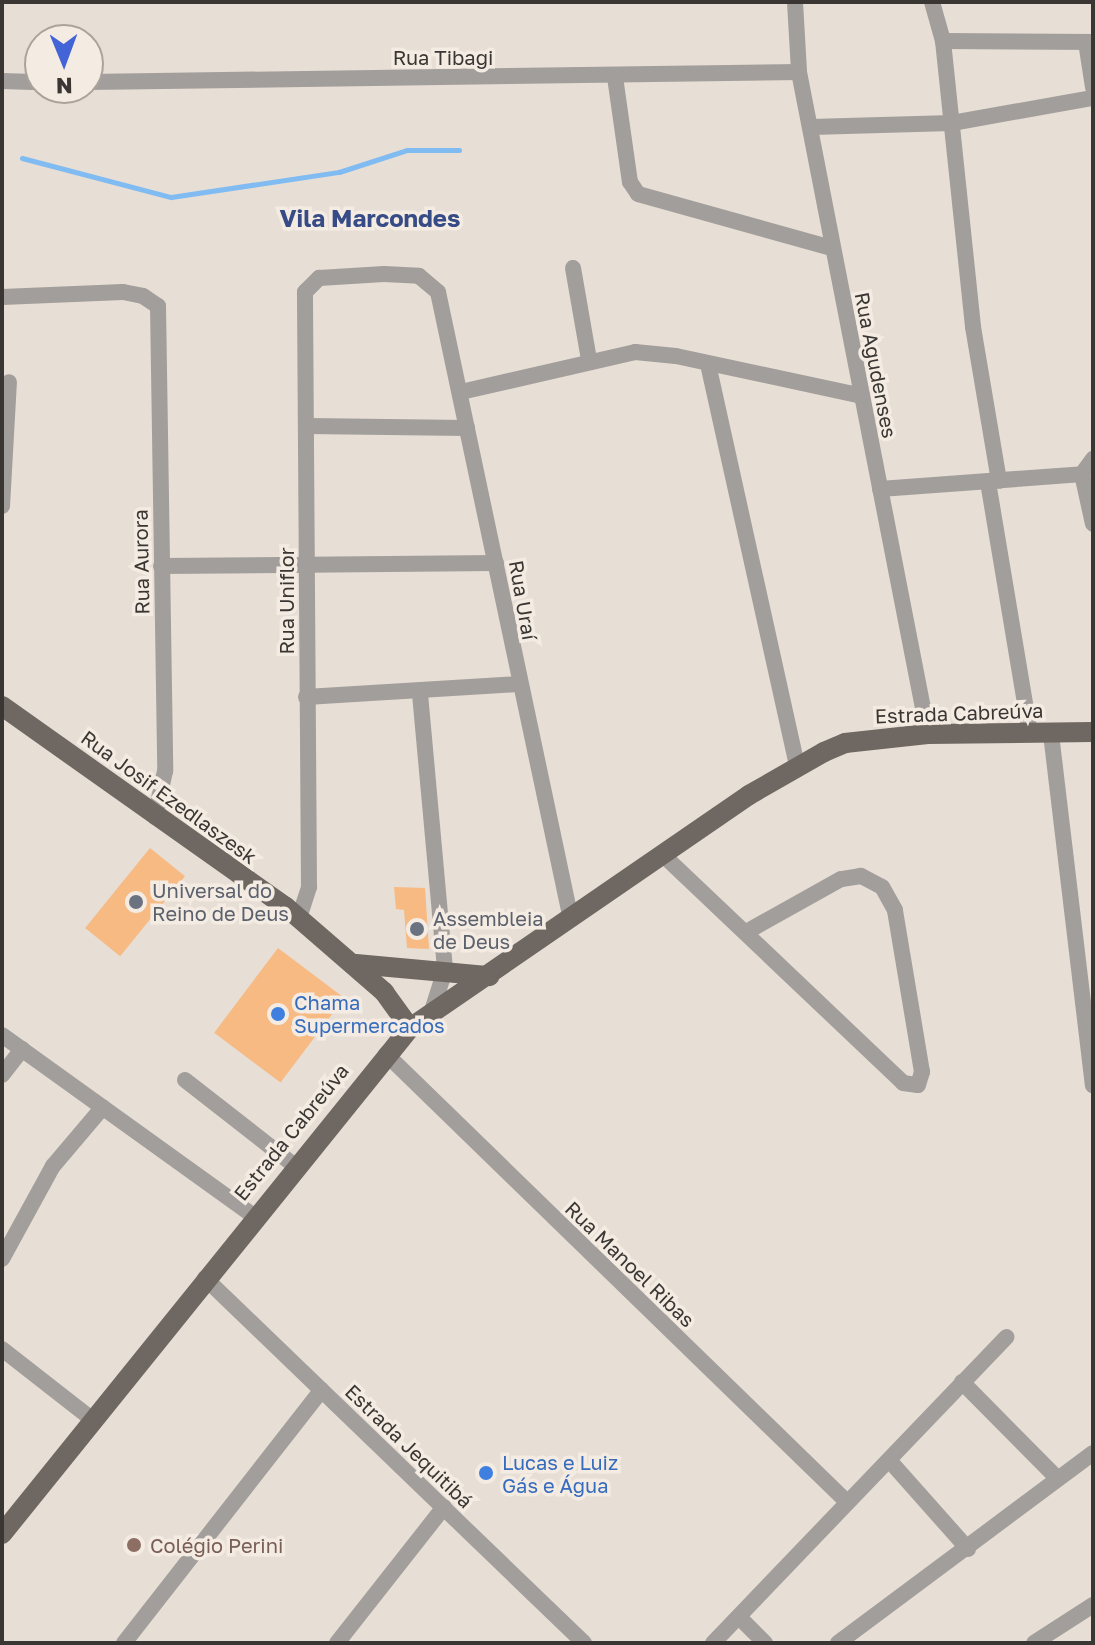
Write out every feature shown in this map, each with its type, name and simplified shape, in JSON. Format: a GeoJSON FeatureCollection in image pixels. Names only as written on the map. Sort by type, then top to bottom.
{"type":"FeatureCollection","features":[{"type":"Feature","properties":{"kind":"main road","name":"Rua Josif Ezedlaszesk"},"geometry":{"type":"LineString","coordinates":[[2,706],[299,918],[356,964],[410,1028]]}},
{"type":"Feature","properties":{"kind":"main road","name":"Estrada Cabreúva"},"geometry":{"type":"LineString","coordinates":[[2,1534],[254,1216],[410,1028],[662,854],[797,767],[845,743],[928,734],[1093,732]]}},
{"type":"Feature","properties":{"kind":"main road"},"geometry":{"type":"LineString","coordinates":[[356,964],[489,976]]}},
{"type":"Feature","properties":{"kind":"street","name":"Rua Agudenses"},"geometry":{"type":"LineString","coordinates":[[795,2],[799,72],[928,734]]}},
{"type":"Feature","properties":{"kind":"street"},"geometry":{"type":"LineString","coordinates":[[932,2],[943,41],[973,327],[994,481],[1040,734],[1093,1085]]}},
{"type":"Feature","properties":{"kind":"street"},"geometry":{"type":"LineString","coordinates":[[943,41],[1089,42],[1093,87]]}},
{"type":"Feature","properties":{"kind":"street","name":"Rua Tibagi"},"geometry":{"type":"LineString","coordinates":[[104,82],[799,72]]}},
{"type":"Feature","properties":{"kind":"street"},"geometry":{"type":"LineString","coordinates":[[615,77],[630,182],[638,194],[832,248]]}},
{"type":"Feature","properties":{"kind":"street"},"geometry":{"type":"LineString","coordinates":[[2,81],[24,82]]}},
{"type":"Feature","properties":{"kind":"street"},"geometry":{"type":"LineString","coordinates":[[811,127],[952,123],[1093,98]]}},
{"type":"Feature","properties":{"kind":"street"},"geometry":{"type":"LineString","coordinates":[[573,268],[589,360]]}},
{"type":"Feature","properties":{"kind":"street","name":"Rua Uraí"},"geometry":{"type":"LineString","coordinates":[[310,284],[329,276],[419,276],[438,292],[496,563],[518,684],[570,915]]}},
{"type":"Feature","properties":{"kind":"street","name":"Rua Uniflor"},"geometry":{"type":"LineString","coordinates":[[299,918],[309,887],[305,292],[310,284]]}},
{"type":"Feature","properties":{"kind":"street","name":"Rua Aurora"},"geometry":{"type":"LineString","coordinates":[[2,297],[123,292],[158,306],[165,771],[155,817]]}},
{"type":"Feature","properties":{"kind":"street"},"geometry":{"type":"LineString","coordinates":[[461,392],[589,360],[654,353],[862,396]]}},
{"type":"Feature","properties":{"kind":"street"},"geometry":{"type":"LineString","coordinates":[[708,364],[797,767]]}},
{"type":"Feature","properties":{"kind":"street"},"geometry":{"type":"LineString","coordinates":[[2,506],[9,382]]}},
{"type":"Feature","properties":{"kind":"street"},"geometry":{"type":"LineString","coordinates":[[307,426],[467,428]]}},
{"type":"Feature","properties":{"kind":"street"},"geometry":{"type":"LineString","coordinates":[[1093,459],[1082,474],[1093,524]]}},
{"type":"Feature","properties":{"kind":"street"},"geometry":{"type":"LineString","coordinates":[[880,489],[1082,474]]}},
{"type":"Feature","properties":{"kind":"street"},"geometry":{"type":"LineString","coordinates":[[161,566],[496,563]]}},
{"type":"Feature","properties":{"kind":"street"},"geometry":{"type":"LineString","coordinates":[[306,697],[420,694],[518,684]]}},
{"type":"Feature","properties":{"kind":"street"},"geometry":{"type":"LineString","coordinates":[[420,694],[445,970],[431,1014]]}},
{"type":"Feature","properties":{"kind":"street"},"geometry":{"type":"LineString","coordinates":[[662,854],[903,1083],[918,1085],[922,1072],[895,910],[882,887],[861,876],[841,879],[746,932]]}},
{"type":"Feature","properties":{"kind":"street"},"geometry":{"type":"LineString","coordinates":[[2,1035],[254,1216]]}},
{"type":"Feature","properties":{"kind":"street"},"geometry":{"type":"LineString","coordinates":[[2,1075],[22,1049]]}},
{"type":"Feature","properties":{"kind":"street","name":"Rua Manoel Ribas"},"geometry":{"type":"LineString","coordinates":[[386,1054],[847,1502]]}},
{"type":"Feature","properties":{"kind":"street"},"geometry":{"type":"LineString","coordinates":[[185,1080],[295,1166]]}},
{"type":"Feature","properties":{"kind":"street"},"geometry":{"type":"LineString","coordinates":[[2,1259],[53,1166],[103,1107]]}},
{"type":"Feature","properties":{"kind":"street","name":"Estrada Jequitibá"},"geometry":{"type":"LineString","coordinates":[[205,1278],[584,1643]]}},
{"type":"Feature","properties":{"kind":"street"},"geometry":{"type":"LineString","coordinates":[[713,1643],[1006,1337]]}},
{"type":"Feature","properties":{"kind":"street"},"geometry":{"type":"LineString","coordinates":[[2,1349],[93,1420]]}},
{"type":"Feature","properties":{"kind":"street"},"geometry":{"type":"LineString","coordinates":[[962,1382],[1058,1479]]}},
{"type":"Feature","properties":{"kind":"street"},"geometry":{"type":"LineString","coordinates":[[124,1643],[322,1390]]}},
{"type":"Feature","properties":{"kind":"street"},"geometry":{"type":"LineString","coordinates":[[838,1643],[1092,1454]]}},
{"type":"Feature","properties":{"kind":"street"},"geometry":{"type":"LineString","coordinates":[[889,1460],[968,1549]]}},
{"type":"Feature","properties":{"kind":"street"},"geometry":{"type":"LineString","coordinates":[[337,1643],[444,1507]]}},
{"type":"Feature","properties":{"kind":"street"},"geometry":{"type":"LineString","coordinates":[[1034,1643],[1093,1605]]}},
{"type":"Feature","properties":{"kind":"street"},"geometry":{"type":"LineString","coordinates":[[739,1617],[765,1643]]}},
{"type":"Feature","properties":{"kind":"building","name":"Universal do Reino de Deus"},"geometry":{"type":"Polygon","coordinates":[[[150,848],[185,876],[120,956],[85,928],[150,848]]]}},
{"type":"Feature","properties":{"kind":"building","name":"Assembleia de Deus"},"geometry":{"type":"Polygon","coordinates":[[[394,887],[425,888],[429,949],[407,948],[404,910],[396,909],[394,887]]]}},
{"type":"Feature","properties":{"kind":"building","name":"Chama Supermercados"},"geometry":{"type":"Polygon","coordinates":[[[278,948],[344,998],[280,1083],[214,1033],[278,948]]]}},
{"type":"Feature","properties":{"kind":"waterway"},"geometry":{"type":"LineString","coordinates":[[22,158],[171,197],[339,172],[407,150],[459,150]]}},
{"type":"Feature","properties":{"kind":"place","name":"Universal do Reino de Deus"},"geometry":{"type":"Point","coordinates":[136,902]}},
{"type":"Feature","properties":{"kind":"place","name":"Assembleia de Deus"},"geometry":{"type":"Point","coordinates":[417,929]}},
{"type":"Feature","properties":{"kind":"place","name":"Chama Supermercados"},"geometry":{"type":"Point","coordinates":[278,1014]}},
{"type":"Feature","properties":{"kind":"place","name":"Lucas e Luiz Gás e Água"},"geometry":{"type":"Point","coordinates":[486,1473]}},
{"type":"Feature","properties":{"kind":"place","name":"Colégio Perini"},"geometry":{"type":"Point","coordinates":[134,1545]}},
{"type":"Feature","properties":{"kind":"district","name":"Vila Marcondes"},"geometry":{"type":"Point","coordinates":[370,218]}}]}
